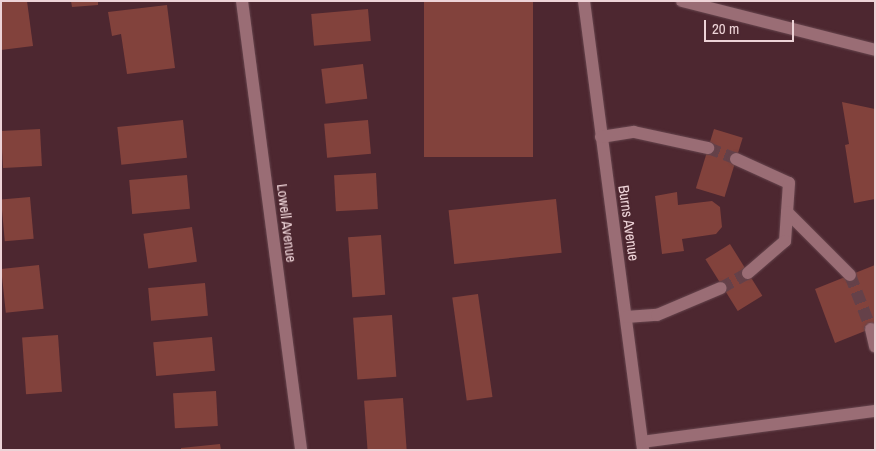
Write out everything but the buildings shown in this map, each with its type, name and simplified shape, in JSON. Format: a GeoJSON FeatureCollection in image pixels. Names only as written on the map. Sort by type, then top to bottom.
{"type":"FeatureCollection","features":[{"type":"Feature","properties":{"kind":"street","name":"Lowell Avenue"},"geometry":{"type":"LineString","coordinates":[[242,1],[301,450]]}},
{"type":"Feature","properties":{"kind":"street","name":"Burns Avenue"},"geometry":{"type":"LineString","coordinates":[[584,1],[642,446]]}},
{"type":"Feature","properties":{"kind":"street"},"geometry":{"type":"LineString","coordinates":[[682,1],[875,50]]}},
{"type":"Feature","properties":{"kind":"street"},"geometry":{"type":"LineString","coordinates":[[602,137],[634,132],[708,148]]}},
{"type":"Feature","properties":{"kind":"street"},"geometry":{"type":"LineString","coordinates":[[736,159],[789,183],[785,241],[748,274]]}},
{"type":"Feature","properties":{"kind":"street"},"geometry":{"type":"LineString","coordinates":[[787,212],[850,275]]}},
{"type":"Feature","properties":{"kind":"street"},"geometry":{"type":"LineString","coordinates":[[626,317],[657,316],[722,288]]}},
{"type":"Feature","properties":{"kind":"street"},"geometry":{"type":"LineString","coordinates":[[871,329],[875,347]]}},
{"type":"Feature","properties":{"kind":"street"},"geometry":{"type":"LineString","coordinates":[[642,446],[875,410]]}},
{"type":"Feature","properties":{"kind":"tunnel"},"geometry":{"type":"LineString","coordinates":[[708,148],[736,159]]}},
{"type":"Feature","properties":{"kind":"tunnel"},"geometry":{"type":"LineString","coordinates":[[721,288],[748,273]]}},
{"type":"Feature","properties":{"kind":"tunnel"},"geometry":{"type":"LineString","coordinates":[[850,275],[871,329]]}}]}
